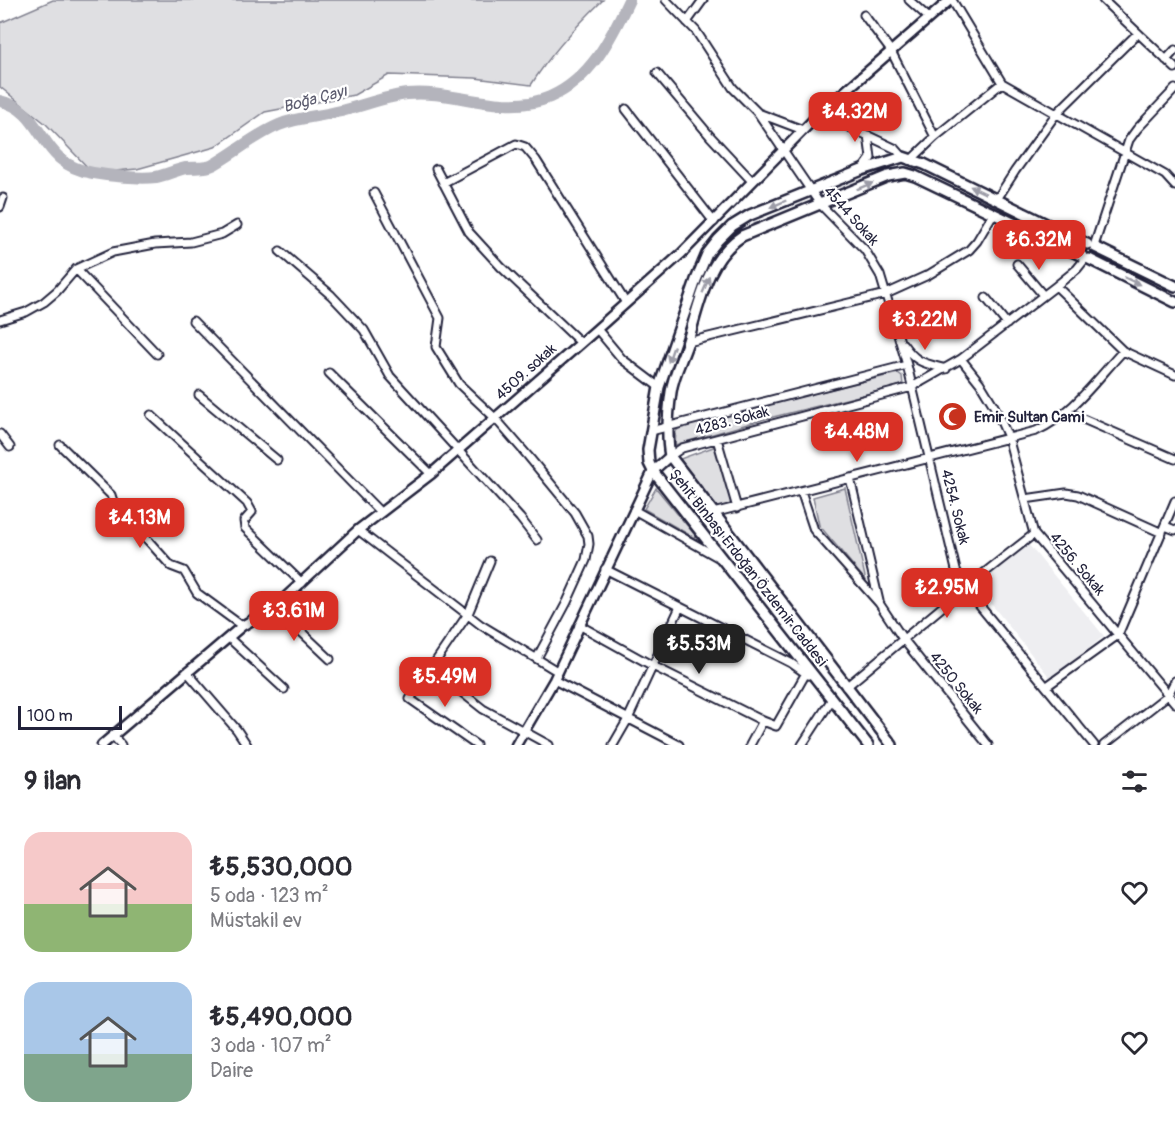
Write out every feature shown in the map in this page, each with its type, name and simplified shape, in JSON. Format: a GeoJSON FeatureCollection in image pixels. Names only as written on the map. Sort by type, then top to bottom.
{"type":"FeatureCollection","features":[{"type":"Feature","properties":{"kind":"main road"},"geometry":{"type":"LineString","coordinates":[[907,158],[998,199],[1175,286]]}},
{"type":"Feature","properties":{"kind":"main road","name":"Şehit Binbaşı Erdoğan Özdemir Caddesi"},"geometry":{"type":"LineString","coordinates":[[868,745],[653,471],[649,463],[648,450],[659,387],[707,254],[732,226],[750,215],[862,170],[907,158]]}},
{"type":"Feature","properties":{"kind":"main road","name":"Şehit Binbaşı Erdoğan Özdemir Caddesi"},"geometry":{"type":"LineString","coordinates":[[892,745],[670,456],[667,442],[671,390],[704,288],[720,257],[731,243],[742,236],[888,176],[905,173],[1175,302]]}},
{"type":"Feature","properties":{"kind":"main road"},"geometry":{"type":"LineString","coordinates":[[1085,258],[1081,248],[1091,245]]}},
{"type":"Feature","properties":{"kind":"street"},"geometry":{"type":"LineString","coordinates":[[666,0],[696,31],[734,88],[758,112],[803,130]]}},
{"type":"Feature","properties":{"kind":"street"},"geometry":{"type":"LineString","coordinates":[[687,22],[703,0]]}},
{"type":"Feature","properties":{"kind":"street"},"geometry":{"type":"LineString","coordinates":[[909,0],[929,18]]}},
{"type":"Feature","properties":{"kind":"street"},"geometry":{"type":"LineString","coordinates":[[951,0],[1002,83],[1165,175],[1175,186]]}},
{"type":"Feature","properties":{"kind":"street","name":"4509. sokak"},"geometry":{"type":"LineString","coordinates":[[102,745],[242,627],[275,607],[358,530],[431,474],[597,329],[714,222],[752,180],[820,113],[951,0]]}},
{"type":"Feature","properties":{"kind":"street"},"geometry":{"type":"LineString","coordinates":[[1102,0],[1175,68]]}},
{"type":"Feature","properties":{"kind":"street"},"geometry":{"type":"LineString","coordinates":[[864,15],[891,51],[935,136]]}},
{"type":"Feature","properties":{"kind":"street"},"geometry":{"type":"LineString","coordinates":[[998,199],[1056,114],[1138,33]]}},
{"type":"Feature","properties":{"kind":"street"},"geometry":{"type":"LineString","coordinates":[[1166,60],[1175,50]]}},
{"type":"Feature","properties":{"kind":"street"},"geometry":{"type":"LineString","coordinates":[[657,73],[710,136],[752,180]]}},
{"type":"Feature","properties":{"kind":"street"},"geometry":{"type":"LineString","coordinates":[[820,113],[896,149],[907,158],[1002,83]]}},
{"type":"Feature","properties":{"kind":"street"},"geometry":{"type":"LineString","coordinates":[[1091,245],[1102,223],[1124,152],[1137,129],[1175,89]]}},
{"type":"Feature","properties":{"kind":"street"},"geometry":{"type":"LineString","coordinates":[[626,109],[714,222]]}},
{"type":"Feature","properties":{"kind":"street","name":"4544 Sokak"},"geometry":{"type":"LineString","coordinates":[[758,112],[782,151],[820,204],[865,250],[880,275],[900,339]]}},
{"type":"Feature","properties":{"kind":"street"},"geometry":{"type":"LineString","coordinates":[[862,170],[871,158],[868,135]]}},
{"type":"Feature","properties":{"kind":"street"},"geometry":{"type":"LineString","coordinates":[[443,183],[516,144],[525,147],[545,174],[626,303]]}},
{"type":"Feature","properties":{"kind":"street"},"geometry":{"type":"LineString","coordinates":[[436,169],[469,232],[501,267],[580,342]]}},
{"type":"Feature","properties":{"kind":"street"},"geometry":{"type":"LineString","coordinates":[[374,193],[440,318],[436,347],[459,384],[495,418],[567,502],[588,536],[586,560],[537,658]]}},
{"type":"Feature","properties":{"kind":"street"},"geometry":{"type":"LineString","coordinates":[[0,207],[3,198]]}},
{"type":"Feature","properties":{"kind":"street"},"geometry":{"type":"LineString","coordinates":[[688,342],[886,294],[928,274],[969,250],[993,214]]}},
{"type":"Feature","properties":{"kind":"street"},"geometry":{"type":"LineString","coordinates":[[0,320],[26,312],[44,302],[76,269],[113,252],[155,244],[191,242],[222,234],[237,225]]}},
{"type":"Feature","properties":{"kind":"street"},"geometry":{"type":"LineString","coordinates":[[280,251],[331,295],[364,330],[390,376],[520,518],[537,540]]}},
{"type":"Feature","properties":{"kind":"street","name":"4283. Sokak"},"geometry":{"type":"LineString","coordinates":[[516,745],[554,680],[653,471],[670,456],[682,448],[912,387],[961,359],[1077,269],[1085,258]]}},
{"type":"Feature","properties":{"kind":"street"},"geometry":{"type":"LineString","coordinates":[[1017,264],[1043,295]]}},
{"type":"Feature","properties":{"kind":"street"},"geometry":{"type":"LineString","coordinates":[[76,269],[158,354]]}},
{"type":"Feature","properties":{"kind":"street"},"geometry":{"type":"LineString","coordinates":[[1056,286],[1123,351],[1175,375]]}},
{"type":"Feature","properties":{"kind":"street"},"geometry":{"type":"LineString","coordinates":[[986,298],[1007,324]]}},
{"type":"Feature","properties":{"kind":"street"},"geometry":{"type":"LineString","coordinates":[[193,321],[380,512]]}},
{"type":"Feature","properties":{"kind":"street"},"geometry":{"type":"LineString","coordinates":[[597,329],[622,359],[659,387]]}},
{"type":"Feature","properties":{"kind":"street"},"geometry":{"type":"LineString","coordinates":[[900,339],[910,355],[920,362],[946,369]]}},
{"type":"Feature","properties":{"kind":"street","name":"4254. Sokak"},"geometry":{"type":"LineString","coordinates":[[900,339],[957,570],[965,588],[1094,745]]}},
{"type":"Feature","properties":{"kind":"street"},"geometry":{"type":"LineString","coordinates":[[712,513],[1036,431],[1050,425],[1067,412],[1123,351]]}},
{"type":"Feature","properties":{"kind":"street","name":"4256. Sokak"},"geometry":{"type":"LineString","coordinates":[[961,359],[994,406],[1008,438],[1035,534],[1175,703]]}},
{"type":"Feature","properties":{"kind":"street"},"geometry":{"type":"LineString","coordinates":[[651,431],[907,365]]}},
{"type":"Feature","properties":{"kind":"street"},"geometry":{"type":"LineString","coordinates":[[328,373],[431,474]]}},
{"type":"Feature","properties":{"kind":"street"},"geometry":{"type":"LineString","coordinates":[[200,395],[277,460]]}},
{"type":"Feature","properties":{"kind":"street"},"geometry":{"type":"LineString","coordinates":[[1067,412],[1175,459]]}},
{"type":"Feature","properties":{"kind":"street"},"geometry":{"type":"LineString","coordinates":[[152,415],[248,503],[252,512],[244,521],[245,528],[302,584]]}},
{"type":"Feature","properties":{"kind":"street"},"geometry":{"type":"LineString","coordinates":[[0,434],[10,447]]}},
{"type":"Feature","properties":{"kind":"street"},"geometry":{"type":"LineString","coordinates":[[717,439],[737,508]]}},
{"type":"Feature","properties":{"kind":"street"},"geometry":{"type":"LineString","coordinates":[[60,445],[111,495],[117,514],[145,537],[171,566],[184,570],[197,593],[242,627]]}},
{"type":"Feature","properties":{"kind":"street"},"geometry":{"type":"LineString","coordinates":[[850,478],[879,603]]}},
{"type":"Feature","properties":{"kind":"street","name":"4250 Sokak"},"geometry":{"type":"LineString","coordinates":[[801,491],[814,530],[879,603],[903,639],[988,745]]}},
{"type":"Feature","properties":{"kind":"street"},"geometry":{"type":"LineString","coordinates":[[1025,499],[1066,493],[1078,495],[1164,530],[1175,530]]}},
{"type":"Feature","properties":{"kind":"street"},"geometry":{"type":"LineString","coordinates":[[1047,686],[1118,635],[1175,501]]}},
{"type":"Feature","properties":{"kind":"street"},"geometry":{"type":"LineString","coordinates":[[634,510],[724,561]]}},
{"type":"Feature","properties":{"kind":"street"},"geometry":{"type":"LineString","coordinates":[[358,530],[481,625],[557,671]]}},
{"type":"Feature","properties":{"kind":"street"},"geometry":{"type":"LineString","coordinates":[[846,687],[965,588],[1035,534]]}},
{"type":"Feature","properties":{"kind":"street"},"geometry":{"type":"LineString","coordinates":[[476,745],[410,699],[468,614],[490,561]]}},
{"type":"Feature","properties":{"kind":"street"},"geometry":{"type":"LineString","coordinates":[[605,569],[791,663],[819,683]]}},
{"type":"Feature","properties":{"kind":"street"},"geometry":{"type":"LineString","coordinates":[[275,607],[330,659]]}},
{"type":"Feature","properties":{"kind":"street"},"geometry":{"type":"LineString","coordinates":[[613,745],[628,719],[680,607]]}},
{"type":"Feature","properties":{"kind":"street"},"geometry":{"type":"LineString","coordinates":[[579,625],[653,666],[776,726],[806,673]]}},
{"type":"Feature","properties":{"kind":"street"},"geometry":{"type":"LineString","coordinates":[[230,639],[284,689]]}},
{"type":"Feature","properties":{"kind":"street"},"geometry":{"type":"LineString","coordinates":[[430,668],[483,709],[549,745]]}},
{"type":"Feature","properties":{"kind":"street"},"geometry":{"type":"LineString","coordinates":[[187,672],[247,745]]}},
{"type":"Feature","properties":{"kind":"street"},"geometry":{"type":"LineString","coordinates":[[554,680],[679,745]]}},
{"type":"Feature","properties":{"kind":"street"},"geometry":{"type":"LineString","coordinates":[[1104,745],[1168,694],[1175,681]]}},
{"type":"Feature","properties":{"kind":"street"},"geometry":{"type":"LineString","coordinates":[[802,745],[832,699]]}},
{"type":"Feature","properties":{"kind":"street"},"geometry":{"type":"LineString","coordinates":[[750,745],[763,721]]}},
{"type":"Feature","properties":{"kind":"street"},"geometry":{"type":"LineString","coordinates":[[114,737],[121,745]]}},
{"type":"Feature","properties":{"kind":"shaded area"},"geometry":{"type":"Polygon","coordinates":[[[53,0],[603,0],[564,40],[531,85],[475,78],[389,75],[354,95],[265,112],[215,147],[137,169],[93,173],[46,124],[0,87],[0,23],[53,0]]]}},
{"type":"Feature","properties":{"kind":"shaded area"},"geometry":{"type":"Polygon","coordinates":[[[898,373],[902,376],[903,385],[765,419],[675,445],[676,431],[684,425],[898,373]]]}},
{"type":"Feature","properties":{"kind":"shaded area"},"geometry":{"type":"Polygon","coordinates":[[[716,446],[731,502],[721,509],[717,507],[680,459],[716,446]]]}},
{"type":"Feature","properties":{"kind":"shaded area"},"geometry":{"type":"Polygon","coordinates":[[[656,488],[700,541],[644,509],[656,488]]]}},
{"type":"Feature","properties":{"kind":"shaded area"},"geometry":{"type":"Polygon","coordinates":[[[845,488],[866,581],[819,525],[813,497],[845,488]]]}},
{"type":"Feature","properties":{"kind":"shaded area"},"geometry":{"type":"Polygon","coordinates":[[[1028,544],[1104,636],[1051,679],[977,586],[1028,544]]]}},
{"type":"Feature","properties":{"kind":"waterway","name":"Boğa Çayı"},"geometry":{"type":"LineString","coordinates":[[0,101],[15,107],[26,115],[51,149],[75,168],[108,175],[156,177],[186,168],[213,165],[270,129],[286,122],[329,114],[398,95],[443,95],[497,104],[533,102],[550,97],[577,80],[598,56],[629,0]]}},
{"type":"Feature","properties":{"kind":"place","name":"Emir Sultan Cami"},"geometry":{"type":"Point","coordinates":[953,417]}}]}
